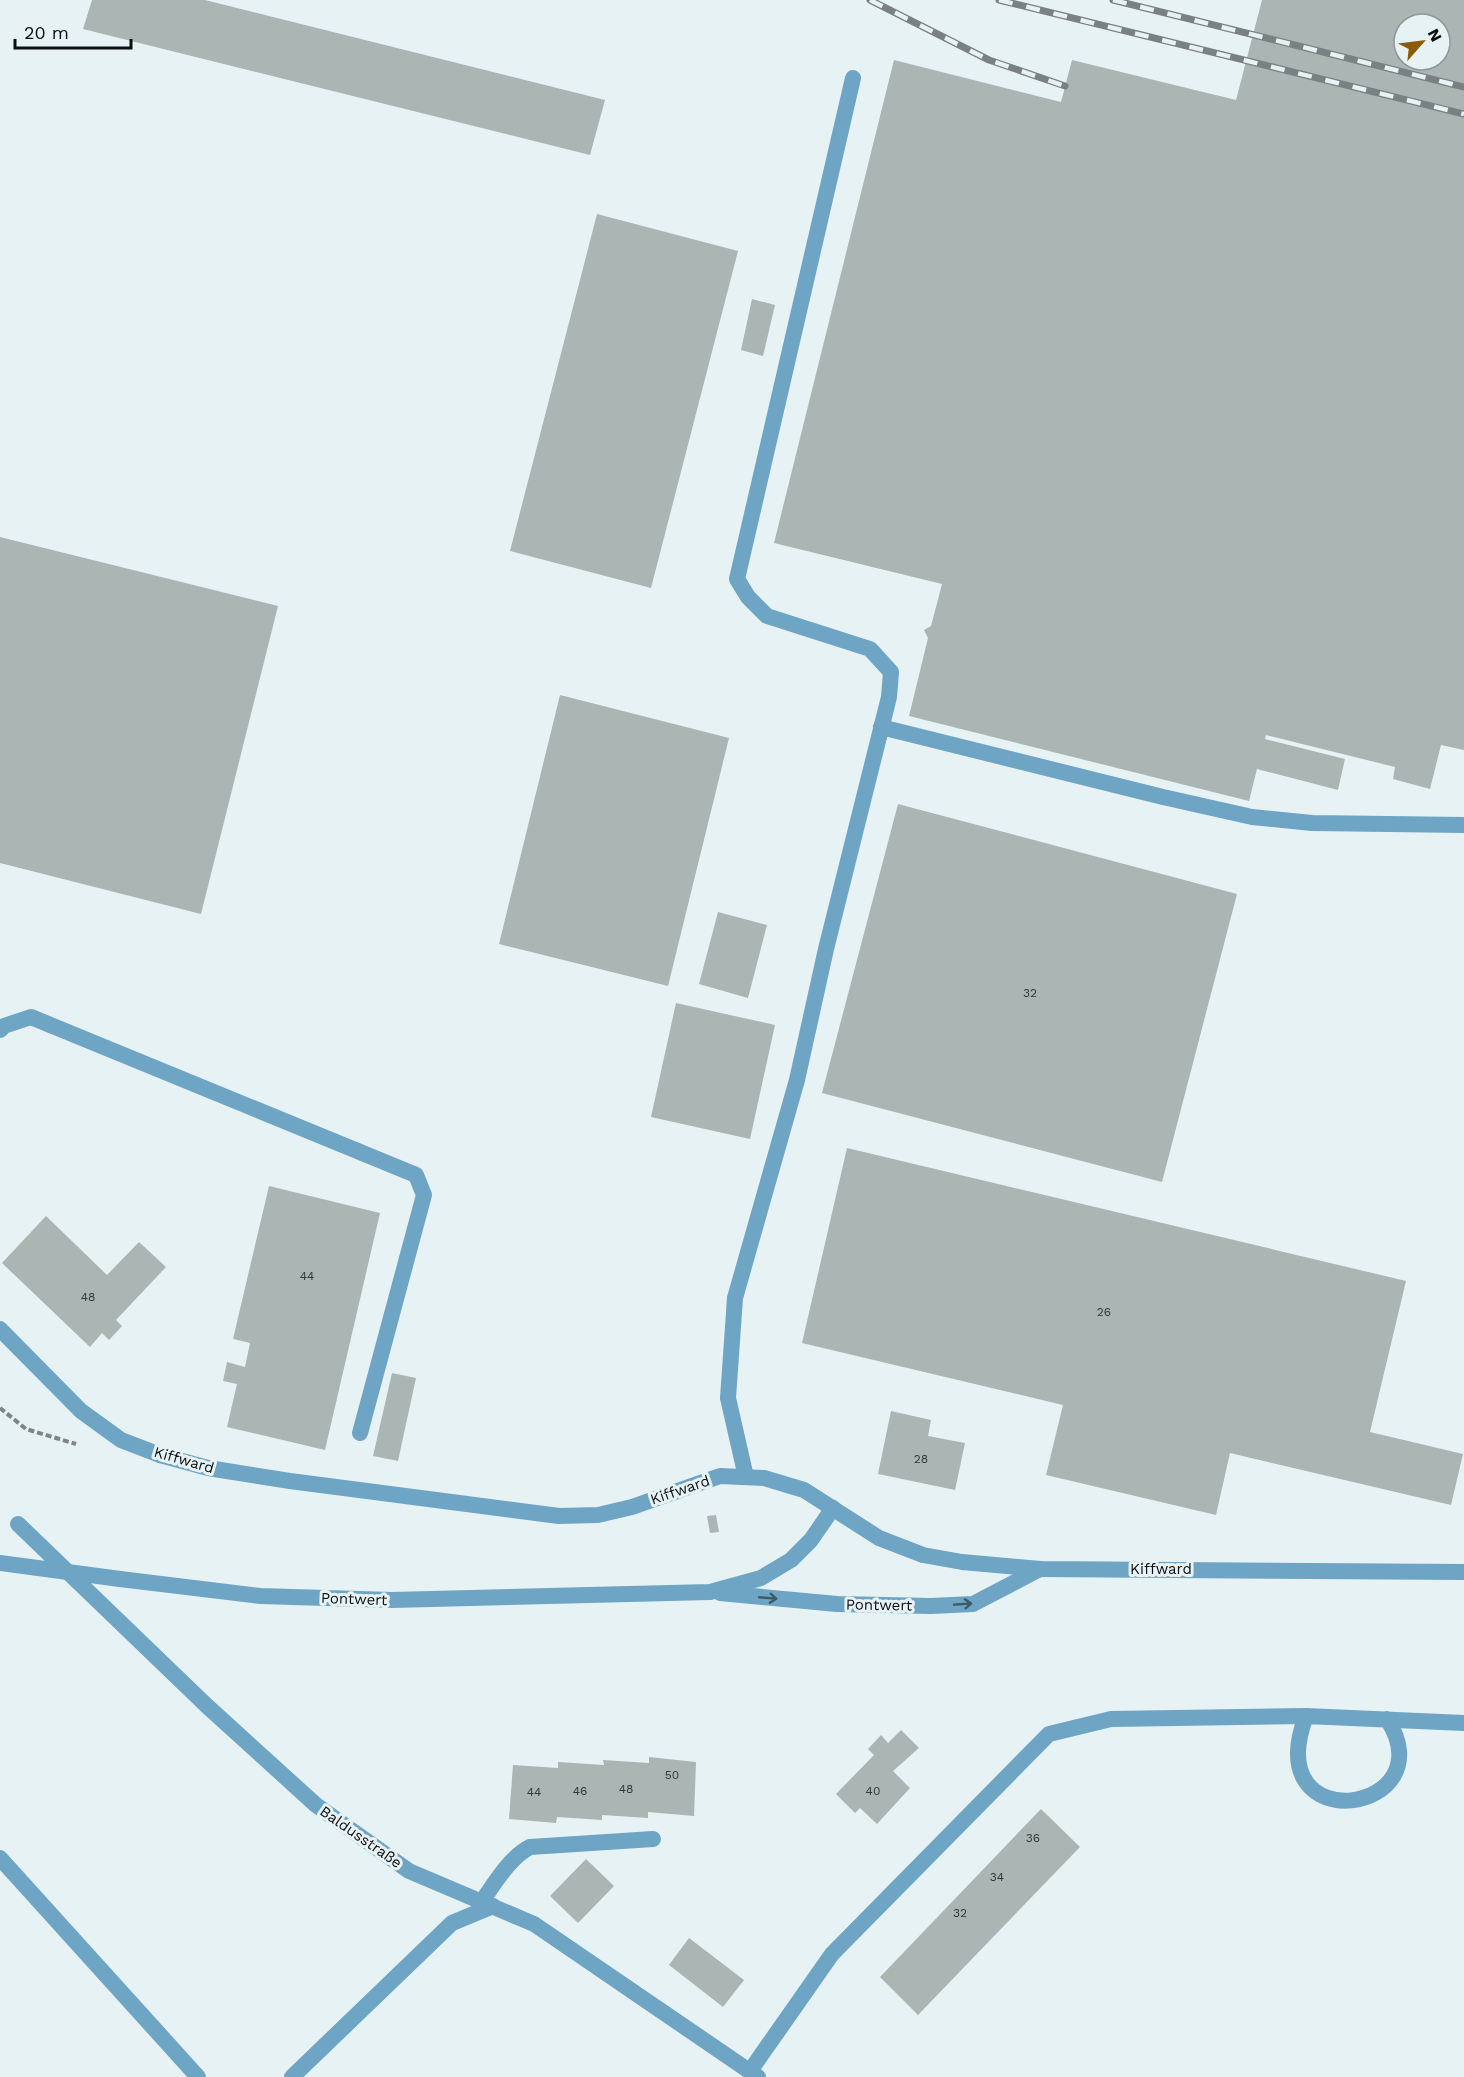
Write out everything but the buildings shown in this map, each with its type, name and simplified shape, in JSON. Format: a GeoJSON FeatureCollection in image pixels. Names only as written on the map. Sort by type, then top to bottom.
{"type":"FeatureCollection","features":[{"type":"Feature","properties":{"kind":"street"},"geometry":{"type":"LineString","coordinates":[[746,1477],[729,1398],[735,1298],[797,1080],[826,949],[889,697],[891,672],[870,649],[767,616],[748,597],[737,579],[853,78]]}},
{"type":"Feature","properties":{"kind":"street"},"geometry":{"type":"LineString","coordinates":[[881,727],[1252,817],[1312,823],[1464,825]]}},
{"type":"Feature","properties":{"kind":"street"},"geometry":{"type":"LineString","coordinates":[[0,1030],[4,1026],[31,1017],[416,1175],[424,1195],[360,1433]]}},
{"type":"Feature","properties":{"kind":"street","name":"Kiffward"},"geometry":{"type":"LineString","coordinates":[[0,1329],[81,1411],[122,1440],[208,1468],[560,1516],[598,1515],[632,1507],[720,1476],[764,1478],[804,1490],[879,1538],[923,1555],[1040,1569],[1464,1572]]}},
{"type":"Feature","properties":{"kind":"street","name":"Pontwert"},"geometry":{"type":"LineString","coordinates":[[710,1592],[761,1578],[791,1560],[811,1540],[833,1508]]}},
{"type":"Feature","properties":{"kind":"street","name":"Baldusstraße"},"geometry":{"type":"LineString","coordinates":[[18,1524],[207,1706],[316,1805],[408,1871],[534,1924],[754,2074]]}},
{"type":"Feature","properties":{"kind":"street","name":"Pontwert"},"geometry":{"type":"LineString","coordinates":[[0,1563],[260,1596],[392,1600],[710,1592],[837,1604],[931,1606],[973,1604],[1040,1569]]}},
{"type":"Feature","properties":{"kind":"street"},"geometry":{"type":"LineString","coordinates":[[1306,1716],[1296,1753],[1300,1770],[1318,1792],[1327,1798],[1345,1802],[1362,1800],[1378,1792],[1390,1779],[1396,1767],[1398,1749],[1395,1731],[1387,1719]]}},
{"type":"Feature","properties":{"kind":"street"},"geometry":{"type":"LineString","coordinates":[[754,2074],[832,1954],[1049,1734],[1110,1719],[1306,1716],[1464,1723]]}},
{"type":"Feature","properties":{"kind":"street"},"geometry":{"type":"LineString","coordinates":[[292,2077],[452,1923],[487,1903],[501,1875],[523,1850],[530,1847],[653,1839]]}},
{"type":"Feature","properties":{"kind":"street"},"geometry":{"type":"LineString","coordinates":[[0,1858],[198,2077]]}},
{"type":"Feature","properties":{"kind":"path"},"geometry":{"type":"LineString","coordinates":[[0,1408],[26,1429],[89,1448],[122,1440]]}},
{"type":"Feature","properties":{"kind":"railway"},"geometry":{"type":"LineString","coordinates":[[870,0],[989,60],[1065,86]]}},
{"type":"Feature","properties":{"kind":"railway"},"geometry":{"type":"LineString","coordinates":[[999,0],[1464,114]]}},
{"type":"Feature","properties":{"kind":"railway"},"geometry":{"type":"LineString","coordinates":[[1113,0],[1464,87]]}}]}
